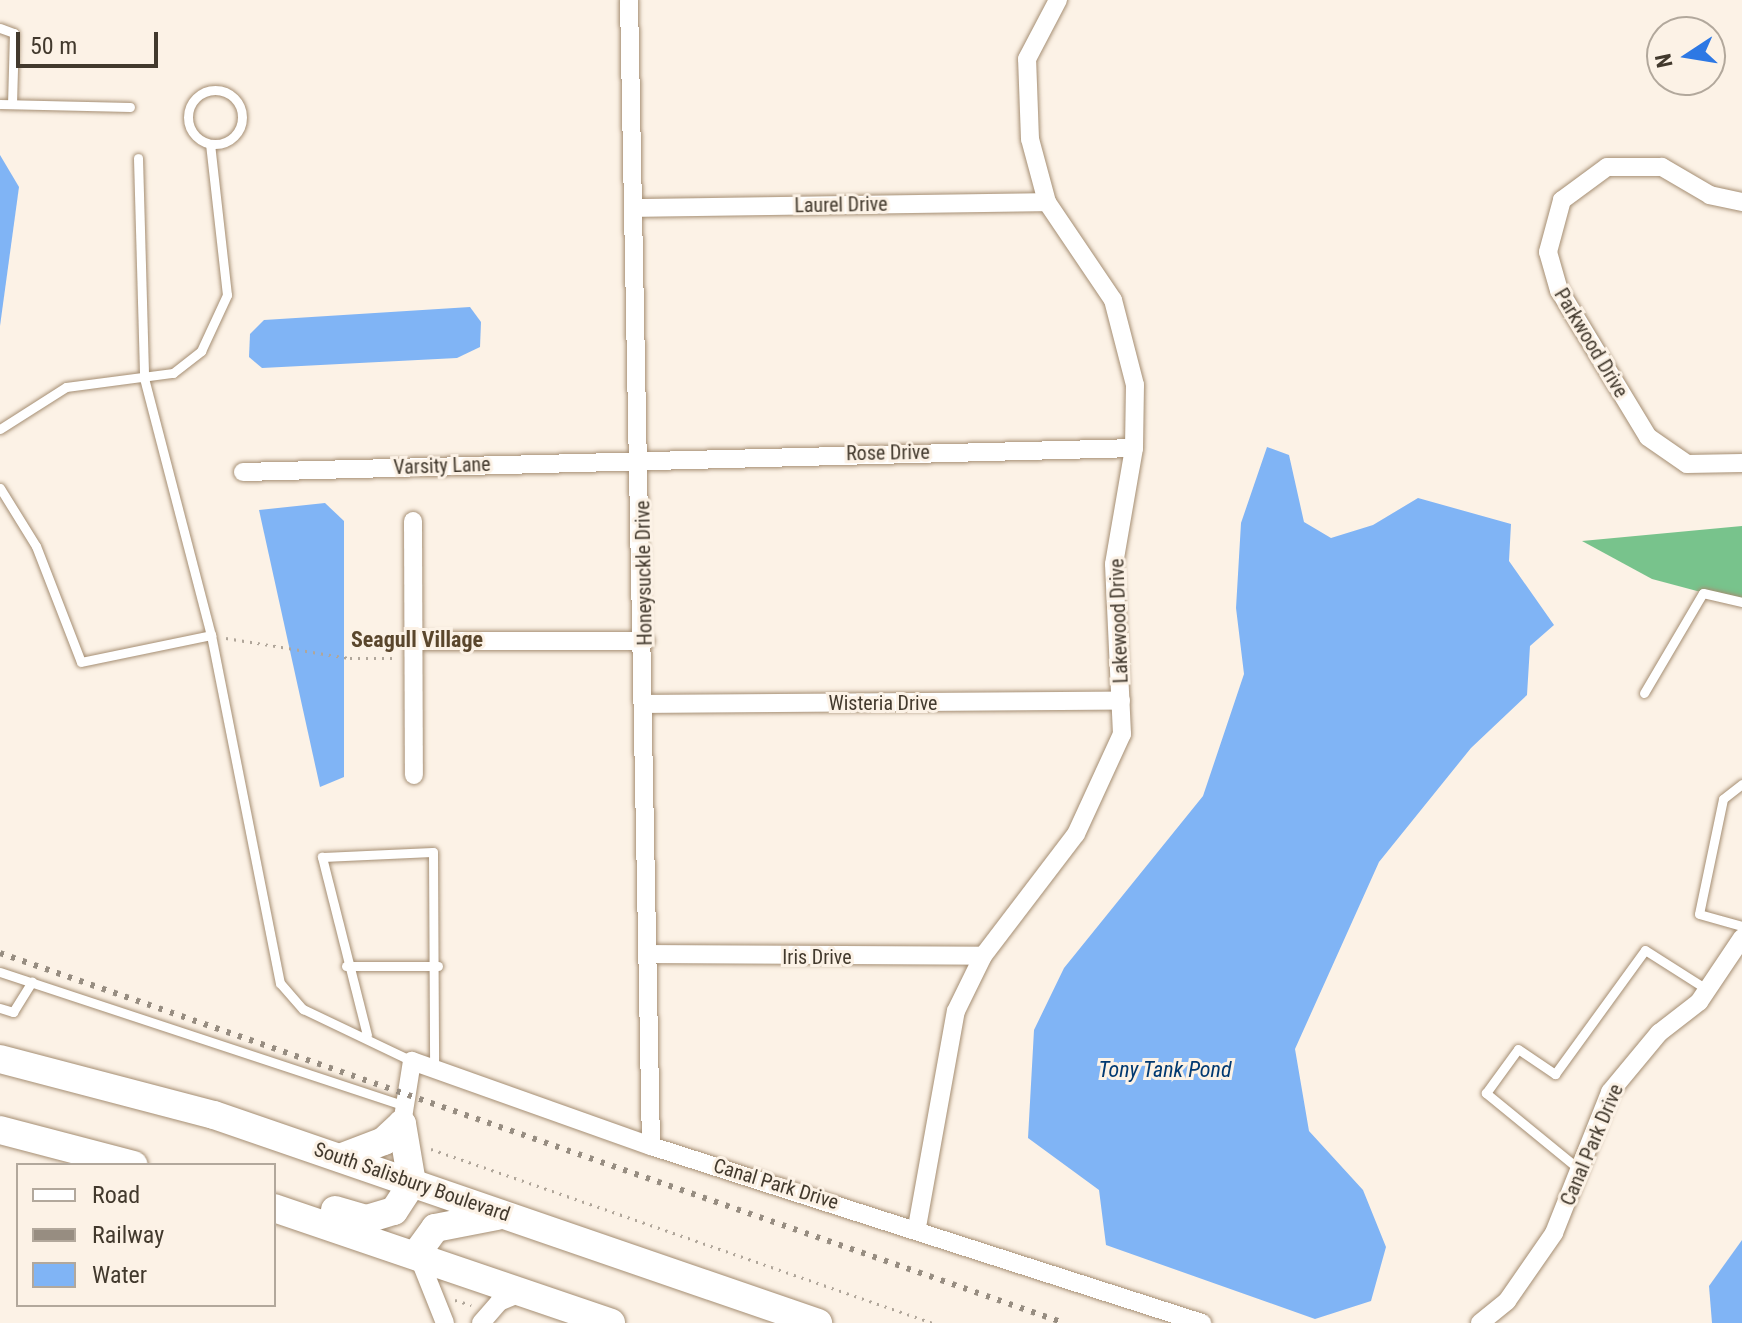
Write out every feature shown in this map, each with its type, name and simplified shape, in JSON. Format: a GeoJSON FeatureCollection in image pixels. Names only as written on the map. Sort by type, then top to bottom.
{"type":"FeatureCollection","features":[{"type":"Feature","properties":{"kind":"main road","name":"South Salisbury Boulevard"},"geometry":{"type":"LineString","coordinates":[[0,1059],[214,1115],[818,1323]]}},
{"type":"Feature","properties":{"kind":"main road"},"geometry":{"type":"LineString","coordinates":[[276,1204],[291,1196],[367,1219],[394,1211],[412,1183],[412,1151],[403,1115]]}},
{"type":"Feature","properties":{"kind":"main road"},"geometry":{"type":"LineString","coordinates":[[340,1158],[384,1141],[403,1115]]}},
{"type":"Feature","properties":{"kind":"main road"},"geometry":{"type":"LineString","coordinates":[[0,1130],[125,1163]]}},
{"type":"Feature","properties":{"kind":"main road"},"geometry":{"type":"LineString","coordinates":[[276,1206],[524,1292],[569,1316],[611,1323]]}},
{"type":"Feature","properties":{"kind":"main road"},"geometry":{"type":"LineString","coordinates":[[417,1253],[435,1228],[510,1215]]}},
{"type":"Feature","properties":{"kind":"street","name":"Honeysuckle Drive"},"geometry":{"type":"LineString","coordinates":[[629,0],[642,459],[651,954],[651,1146]]}},
{"type":"Feature","properties":{"kind":"street","name":"Lakewood Drive"},"geometry":{"type":"LineString","coordinates":[[917,1227],[939,1073],[956,1011],[983,956],[1043,883],[1102,788],[1122,734],[1114,564],[1134,448],[1135,385],[1124,328],[1089,257],[1047,202],[1024,89],[1033,39],[1058,0]]}},
{"type":"Feature","properties":{"kind":"street","name":"Parkwood Drive"},"geometry":{"type":"LineString","coordinates":[[1742,202],[1710,195],[1662,167],[1607,167],[1562,200],[1548,252],[1559,290],[1648,437],[1687,464],[1742,463]]}},
{"type":"Feature","properties":{"kind":"street","name":"Laurel Drive"},"geometry":{"type":"LineString","coordinates":[[635,208],[1047,202]]}},
{"type":"Feature","properties":{"kind":"street","name":"Rose Drive"},"geometry":{"type":"LineString","coordinates":[[642,459],[1134,448]]}},
{"type":"Feature","properties":{"kind":"street","name":"Varsity Lane"},"geometry":{"type":"LineString","coordinates":[[243,472],[642,459]]}},
{"type":"Feature","properties":{"kind":"street"},"geometry":{"type":"LineString","coordinates":[[413,521],[414,775]]}},
{"type":"Feature","properties":{"kind":"street"},"geometry":{"type":"LineString","coordinates":[[414,649],[645,641]]}},
{"type":"Feature","properties":{"kind":"street","name":"Wisteria Drive"},"geometry":{"type":"LineString","coordinates":[[646,704],[1121,701]]}},
{"type":"Feature","properties":{"kind":"street","name":"Canal Park Drive"},"geometry":{"type":"LineString","coordinates":[[1480,1323],[1507,1301],[1554,1233],[1616,1083],[1708,990],[1742,938]]}},
{"type":"Feature","properties":{"kind":"street","name":"Iris Drive"},"geometry":{"type":"LineString","coordinates":[[651,954],[983,956]]}},
{"type":"Feature","properties":{"kind":"street"},"geometry":{"type":"LineString","coordinates":[[403,1115],[412,1061]]}},
{"type":"Feature","properties":{"kind":"street","name":"Canal Park Drive"},"geometry":{"type":"LineString","coordinates":[[412,1061],[651,1146],[917,1227],[1202,1323]]}},
{"type":"Feature","properties":{"kind":"street"},"geometry":{"type":"LineString","coordinates":[[417,1253],[445,1323]]}},
{"type":"Feature","properties":{"kind":"street"},"geometry":{"type":"LineString","coordinates":[[480,1315],[499,1302],[524,1292]]}},
{"type":"Feature","properties":{"kind":"lane"},"geometry":{"type":"LineString","coordinates":[[0,28],[14,33],[12,104]]}},
{"type":"Feature","properties":{"kind":"lane"},"geometry":{"type":"LineString","coordinates":[[222,91],[236,100],[241,124],[232,138],[210,144],[195,136],[188,111],[205,92],[222,91]]}},
{"type":"Feature","properties":{"kind":"lane"},"geometry":{"type":"LineString","coordinates":[[0,104],[130,107]]}},
{"type":"Feature","properties":{"kind":"lane"},"geometry":{"type":"LineString","coordinates":[[0,429],[66,387],[173,373],[201,351],[225,310],[210,144]]}},
{"type":"Feature","properties":{"kind":"lane"},"geometry":{"type":"LineString","coordinates":[[138,158],[144,378],[211,635],[280,983],[303,1009],[367,1035],[412,1061]]}},
{"type":"Feature","properties":{"kind":"lane"},"geometry":{"type":"LineString","coordinates":[[0,488],[36,546],[81,662],[211,635]]}},
{"type":"Feature","properties":{"kind":"lane"},"geometry":{"type":"LineString","coordinates":[[1644,693],[1703,593],[1742,602]]}},
{"type":"Feature","properties":{"kind":"lane"},"geometry":{"type":"LineString","coordinates":[[1742,784],[1723,799],[1699,914],[1742,926]]}},
{"type":"Feature","properties":{"kind":"lane"},"geometry":{"type":"LineString","coordinates":[[367,1035],[346,966],[322,857],[433,852],[438,966],[434,1070]]}},
{"type":"Feature","properties":{"kind":"lane"},"geometry":{"type":"LineString","coordinates":[[1580,1170],[1486,1093],[1518,1049],[1555,1074],[1645,950],[1708,990]]}},
{"type":"Feature","properties":{"kind":"lane"},"geometry":{"type":"LineString","coordinates":[[346,966],[438,966]]}},
{"type":"Feature","properties":{"kind":"lane"},"geometry":{"type":"LineString","coordinates":[[0,972],[403,1115]]}},
{"type":"Feature","properties":{"kind":"lane"},"geometry":{"type":"LineString","coordinates":[[0,1008],[13,1012],[32,982]]}},
{"type":"Feature","properties":{"kind":"path"},"geometry":{"type":"LineString","coordinates":[[211,635],[350,658],[414,649]]}},
{"type":"Feature","properties":{"kind":"path"},"geometry":{"type":"LineString","coordinates":[[412,1151],[436,1148],[933,1323]]}},
{"type":"Feature","properties":{"kind":"path"},"geometry":{"type":"LineString","coordinates":[[445,1297],[480,1315]]}},
{"type":"Feature","properties":{"kind":"green space"},"geometry":{"type":"Polygon","coordinates":[[[1742,526],[1742,603],[1652,579],[1582,541],[1742,526]]]}},
{"type":"Feature","properties":{"kind":"water"},"geometry":{"type":"Polygon","coordinates":[[[0,155],[19,187],[0,326],[0,155]]]}},
{"type":"Feature","properties":{"kind":"water"},"geometry":{"type":"Polygon","coordinates":[[[470,307],[481,322],[480,347],[457,358],[262,368],[249,357],[250,334],[264,320],[470,307]]]}},
{"type":"Feature","properties":{"kind":"water","name":"Tony Tank Pond"},"geometry":{"type":"Polygon","coordinates":[[[1267,447],[1289,455],[1304,522],[1331,538],[1373,525],[1418,498],[1511,524],[1509,561],[1554,625],[1530,646],[1527,695],[1471,748],[1379,862],[1295,1049],[1309,1131],[1363,1190],[1386,1247],[1371,1301],[1315,1319],[1106,1245],[1099,1190],[1028,1138],[1034,1030],[1064,968],[1203,796],[1244,674],[1236,608],[1241,523],[1267,447]]]}},
{"type":"Feature","properties":{"kind":"water"},"geometry":{"type":"Polygon","coordinates":[[[325,503],[344,521],[344,777],[320,787],[259,510],[325,503]]]}},
{"type":"Feature","properties":{"kind":"water"},"geometry":{"type":"Polygon","coordinates":[[[1742,1240],[1742,1323],[1712,1323],[1709,1286],[1742,1240]]]}},
{"type":"Feature","properties":{"kind":"railway"},"geometry":{"type":"LineString","coordinates":[[0,953],[1064,1323]]}},
{"type":"Feature","properties":{"kind":"district","name":"Seagull Village"},"geometry":{"type":"Point","coordinates":[417,640]}}]}
